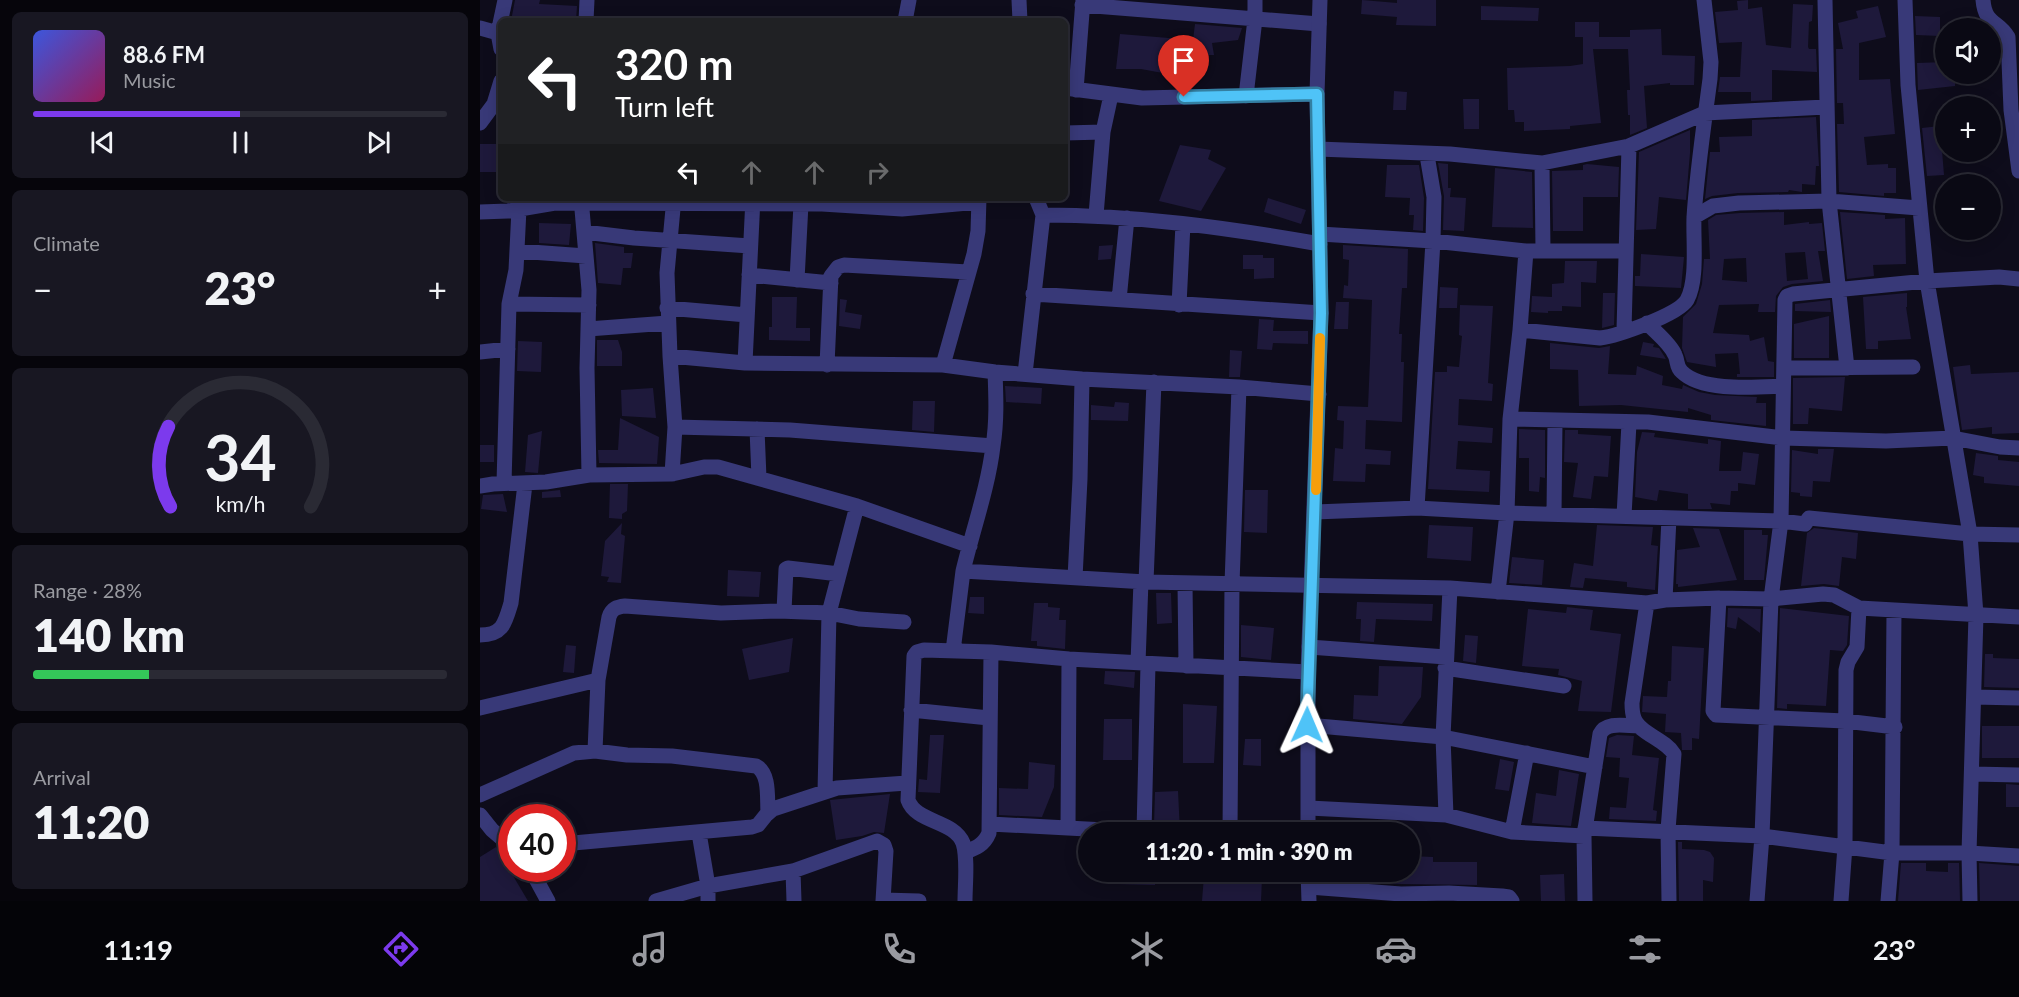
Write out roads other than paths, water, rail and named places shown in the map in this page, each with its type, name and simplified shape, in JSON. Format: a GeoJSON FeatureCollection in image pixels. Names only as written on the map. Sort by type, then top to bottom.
{"type":"FeatureCollection","features":[{"type":"Feature","properties":{"kind":"street"},"geometry":{"type":"LineString","coordinates":[[501,18],[505,0]]}},
{"type":"Feature","properties":{"kind":"street"},"geometry":{"type":"LineString","coordinates":[[586,18],[587,0]]}},
{"type":"Feature","properties":{"kind":"street"},"geometry":{"type":"LineString","coordinates":[[906,18],[909,0]]}},
{"type":"Feature","properties":{"kind":"street"},"geometry":{"type":"LineString","coordinates":[[1019,0],[1020,18]]}},
{"type":"Feature","properties":{"kind":"street"},"geometry":{"type":"LineString","coordinates":[[1246,96],[1255,0]]}},
{"type":"Feature","properties":{"kind":"street"},"geometry":{"type":"LineString","coordinates":[[1308,822],[1308,672],[1321,313],[1317,94],[1320,0]]}},
{"type":"Feature","properties":{"kind":"street"},"geometry":{"type":"LineString","coordinates":[[1520,330],[1600,338],[1611,337],[1680,309],[1688,298],[1691,285],[1694,217],[1711,62],[1704,0]]}},
{"type":"Feature","properties":{"kind":"street"},"geometry":{"type":"LineString","coordinates":[[1825,0],[1829,201],[1847,368]]}},
{"type":"Feature","properties":{"kind":"street"},"geometry":{"type":"LineString","coordinates":[[1905,0],[1908,85],[1927,281],[1970,534],[1976,615],[1969,853],[1970,901]]}},
{"type":"Feature","properties":{"kind":"street"},"geometry":{"type":"LineString","coordinates":[[1983,0],[1984,13],[2008,37],[2011,110],[2019,171]]}},
{"type":"Feature","properties":{"kind":"street"},"geometry":{"type":"LineString","coordinates":[[1317,94],[1142,98],[1071,89],[1082,2],[1162,5],[1255,19],[1319,24]]}},
{"type":"Feature","properties":{"kind":"street"},"geometry":{"type":"LineString","coordinates":[[480,28],[498,33]]}},
{"type":"Feature","properties":{"kind":"street"},"geometry":{"type":"LineString","coordinates":[[481,121],[494,104],[498,91]]}},
{"type":"Feature","properties":{"kind":"street"},"geometry":{"type":"LineString","coordinates":[[1096,215],[1103,132],[1111,95]]}},
{"type":"Feature","properties":{"kind":"street"},"geometry":{"type":"LineString","coordinates":[[1318,150],[1450,154],[1542,163],[1629,146],[1705,113],[1826,107]]}},
{"type":"Feature","properties":{"kind":"street"},"geometry":{"type":"LineString","coordinates":[[481,121],[498,112]]}},
{"type":"Feature","properties":{"kind":"street"},"geometry":{"type":"LineString","coordinates":[[1068,133],[1103,132]]}},
{"type":"Feature","properties":{"kind":"street"},"geometry":{"type":"LineString","coordinates":[[1624,330],[1629,146]]}},
{"type":"Feature","properties":{"kind":"street"},"geometry":{"type":"LineString","coordinates":[[1417,508],[1434,197],[1427,155]]}},
{"type":"Feature","properties":{"kind":"street"},"geometry":{"type":"LineString","coordinates":[[1542,163],[1543,250]]}},
{"type":"Feature","properties":{"kind":"street"},"geometry":{"type":"LineString","coordinates":[[480,213],[581,201],[753,201],[902,209],[970,201]]}},
{"type":"Feature","properties":{"kind":"street"},"geometry":{"type":"LineString","coordinates":[[581,201],[589,305],[589,475]]}},
{"type":"Feature","properties":{"kind":"street"},"geometry":{"type":"LineString","coordinates":[[672,474],[675,427],[668,316],[673,201]]}},
{"type":"Feature","properties":{"kind":"street"},"geometry":{"type":"LineString","coordinates":[[745,363],[753,201]]}},
{"type":"Feature","properties":{"kind":"street"},"geometry":{"type":"LineString","coordinates":[[943,365],[978,231],[979,201]]}},
{"type":"Feature","properties":{"kind":"street"},"geometry":{"type":"LineString","coordinates":[[1025,374],[1043,215],[1037,201]]}},
{"type":"Feature","properties":{"kind":"street"},"geometry":{"type":"LineString","coordinates":[[1694,217],[1713,206],[1739,203],[1829,201],[1919,208]]}},
{"type":"Feature","properties":{"kind":"street"},"geometry":{"type":"LineString","coordinates":[[797,280],[801,204]]}},
{"type":"Feature","properties":{"kind":"street"},"geometry":{"type":"LineString","coordinates":[[504,483],[509,304],[516,270],[519,209]]}},
{"type":"Feature","properties":{"kind":"street"},"geometry":{"type":"LineString","coordinates":[[1043,215],[1096,215],[1320,239],[1432,241],[1526,251],[1626,250]]}},
{"type":"Feature","properties":{"kind":"street"},"geometry":{"type":"LineString","coordinates":[[1119,300],[1126,218]]}},
{"type":"Feature","properties":{"kind":"street"},"geometry":{"type":"LineString","coordinates":[[1179,305],[1183,224]]}},
{"type":"Feature","properties":{"kind":"street"},"geometry":{"type":"LineString","coordinates":[[584,232],[750,246]]}},
{"type":"Feature","properties":{"kind":"street"},"geometry":{"type":"LineString","coordinates":[[517,251],[586,256]]}},
{"type":"Feature","properties":{"kind":"street"},"geometry":{"type":"LineString","coordinates":[[1497,592],[1507,513],[1510,419],[1526,251]]}},
{"type":"Feature","properties":{"kind":"street"},"geometry":{"type":"LineString","coordinates":[[827,365],[831,283],[834,271],[844,265],[968,272]]}},
{"type":"Feature","properties":{"kind":"street"},"geometry":{"type":"LineString","coordinates":[[749,275],[831,283]]}},
{"type":"Feature","properties":{"kind":"street"},"geometry":{"type":"LineString","coordinates":[[1757,901],[1762,836],[1771,599],[1781,521],[1784,307],[1787,296],[1927,281],[1999,277],[2019,279]]}},
{"type":"Feature","properties":{"kind":"street"},"geometry":{"type":"LineString","coordinates":[[1033,294],[1321,313]]}},
{"type":"Feature","properties":{"kind":"street"},"geometry":{"type":"LineString","coordinates":[[509,304],[589,305]]}},
{"type":"Feature","properties":{"kind":"street"},"geometry":{"type":"LineString","coordinates":[[588,329],[668,316],[747,315]]}},
{"type":"Feature","properties":{"kind":"street"},"geometry":{"type":"LineString","coordinates":[[1647,323],[1675,354],[1678,367],[1683,374],[1695,380],[1735,388],[1783,386]]}},
{"type":"Feature","properties":{"kind":"street"},"geometry":{"type":"LineString","coordinates":[[480,352],[508,349]]}},
{"type":"Feature","properties":{"kind":"street"},"geometry":{"type":"LineString","coordinates":[[670,356],[745,363],[943,365],[1082,379],[1239,387],[1319,394]]}},
{"type":"Feature","properties":{"kind":"street"},"geometry":{"type":"LineString","coordinates":[[1784,368],[1913,367]]}},
{"type":"Feature","properties":{"kind":"street"},"geometry":{"type":"LineString","coordinates":[[952,651],[963,571],[993,446],[996,415],[995,372]]}},
{"type":"Feature","properties":{"kind":"street"},"geometry":{"type":"LineString","coordinates":[[1075,578],[1082,379]]}},
{"type":"Feature","properties":{"kind":"street"},"geometry":{"type":"LineString","coordinates":[[1144,822],[1144,582],[1154,382]]}},
{"type":"Feature","properties":{"kind":"street"},"geometry":{"type":"LineString","coordinates":[[1230,822],[1232,584],[1239,387]]}},
{"type":"Feature","properties":{"kind":"street"},"geometry":{"type":"LineString","coordinates":[[1510,419],[1648,422],[1783,438],[1886,441],[1953,438],[2000,447],[2019,448]]}},
{"type":"Feature","properties":{"kind":"street"},"geometry":{"type":"LineString","coordinates":[[1554,421],[1554,514]]}},
{"type":"Feature","properties":{"kind":"street"},"geometry":{"type":"LineString","coordinates":[[1624,516],[1629,423]]}},
{"type":"Feature","properties":{"kind":"street"},"geometry":{"type":"LineString","coordinates":[[675,427],[824,432],[993,446]]}},
{"type":"Feature","properties":{"kind":"street"},"geometry":{"type":"LineString","coordinates":[[758,429],[759,478]]}},
{"type":"Feature","properties":{"kind":"street"},"geometry":{"type":"LineString","coordinates":[[480,486],[504,483],[525,484],[589,475],[672,474],[704,467],[733,470],[857,506],[970,546]]}},
{"type":"Feature","properties":{"kind":"street"},"geometry":{"type":"LineString","coordinates":[[480,635],[490,635],[500,630],[506,622],[511,603],[525,484]]}},
{"type":"Feature","properties":{"kind":"street"},"geometry":{"type":"LineString","coordinates":[[825,792],[829,613],[857,506]]}},
{"type":"Feature","properties":{"kind":"street"},"geometry":{"type":"LineString","coordinates":[[1315,512],[1417,508],[1781,521],[1805,524],[1809,518],[1970,534],[2019,535]]}},
{"type":"Feature","properties":{"kind":"street"},"geometry":{"type":"LineString","coordinates":[[1665,600],[1669,518]]}},
{"type":"Feature","properties":{"kind":"street"},"geometry":{"type":"LineString","coordinates":[[784,611],[786,569],[788,567],[839,574]]}},
{"type":"Feature","properties":{"kind":"street"},"geometry":{"type":"LineString","coordinates":[[963,571],[1144,582],[1450,588],[1647,603],[1719,598],[1771,599],[1823,594],[1834,595],[1860,608],[2019,617]]}},
{"type":"Feature","properties":{"kind":"street"},"geometry":{"type":"LineString","coordinates":[[1185,583],[1186,666]]}},
{"type":"Feature","properties":{"kind":"street"},"geometry":{"type":"LineString","coordinates":[[1446,815],[1443,737],[1450,588]]}},
{"type":"Feature","properties":{"kind":"street"},"geometry":{"type":"LineString","coordinates":[[1719,598],[1713,711],[1716,715],[1845,721],[1895,727]]}},
{"type":"Feature","properties":{"kind":"street"},"geometry":{"type":"LineString","coordinates":[[1647,603],[1632,703],[1634,719],[1638,726],[1669,746],[1674,754],[1668,830],[1669,901]]}},
{"type":"Feature","properties":{"kind":"street"},"geometry":{"type":"LineString","coordinates":[[595,751],[598,680],[609,616],[615,608],[625,606],[721,614],[784,611],[829,613],[859,619],[904,622]]}},
{"type":"Feature","properties":{"kind":"street"},"geometry":{"type":"LineString","coordinates":[[1841,901],[1845,846],[1846,670],[1857,647],[1860,608]]}},
{"type":"Feature","properties":{"kind":"street"},"geometry":{"type":"LineString","coordinates":[[1888,901],[1892,853],[1895,727],[1894,611]]}},
{"type":"Feature","properties":{"kind":"street"},"geometry":{"type":"LineString","coordinates":[[1309,647],[1445,662],[1564,686]]}},
{"type":"Feature","properties":{"kind":"street"},"geometry":{"type":"LineString","coordinates":[[965,901],[962,842],[954,832],[910,806],[908,800],[914,656],[917,652],[924,650],[991,652],[1143,664],[1308,672]]}},
{"type":"Feature","properties":{"kind":"street"},"geometry":{"type":"LineString","coordinates":[[964,852],[979,847],[986,840],[990,824],[991,652]]}},
{"type":"Feature","properties":{"kind":"street"},"geometry":{"type":"LineString","coordinates":[[1068,828],[1069,659]]}},
{"type":"Feature","properties":{"kind":"street"},"geometry":{"type":"LineString","coordinates":[[480,708],[598,680]]}},
{"type":"Feature","properties":{"kind":"street"},"geometry":{"type":"LineString","coordinates":[[1974,697],[2019,698]]}},
{"type":"Feature","properties":{"kind":"street"},"geometry":{"type":"LineString","coordinates":[[911,710],[989,718]]}},
{"type":"Feature","properties":{"kind":"street"},"geometry":{"type":"LineString","coordinates":[[1307,725],[1443,737],[1595,767]]}},
{"type":"Feature","properties":{"kind":"street"},"geometry":{"type":"LineString","coordinates":[[1585,901],[1584,832],[1602,729],[1608,726],[1638,726]]}},
{"type":"Feature","properties":{"kind":"street"},"geometry":{"type":"LineString","coordinates":[[480,795],[574,753],[595,751],[706,759],[756,766],[765,775],[768,812]]}},
{"type":"Feature","properties":{"kind":"street"},"geometry":{"type":"LineString","coordinates":[[1512,832],[1527,753]]}},
{"type":"Feature","properties":{"kind":"street"},"geometry":{"type":"LineString","coordinates":[[1972,774],[2019,775]]}},
{"type":"Feature","properties":{"kind":"street"},"geometry":{"type":"LineString","coordinates":[[576,843],[699,833],[758,825],[773,809],[825,792],[852,786],[908,783]]}},
{"type":"Feature","properties":{"kind":"street"},"geometry":{"type":"LineString","coordinates":[[1309,808],[1446,815],[1512,832],[1668,830],[1762,836],[1892,853],[1969,853],[2019,856]]}},
{"type":"Feature","properties":{"kind":"street"},"geometry":{"type":"LineString","coordinates":[[480,815],[498,835]]}},
{"type":"Feature","properties":{"kind":"street"},"geometry":{"type":"LineString","coordinates":[[990,824],[1078,829]]}},
{"type":"Feature","properties":{"kind":"street"},"geometry":{"type":"LineString","coordinates":[[699,833],[708,893]]}},
{"type":"Feature","properties":{"kind":"street"},"geometry":{"type":"LineString","coordinates":[[656,901],[708,893],[793,871],[877,841],[884,845],[886,851],[883,900],[919,901]]}},
{"type":"Feature","properties":{"kind":"street"},"geometry":{"type":"LineString","coordinates":[[793,871],[794,901]]}},
{"type":"Feature","properties":{"kind":"street"},"geometry":{"type":"LineString","coordinates":[[538,882],[548,901]]}},
{"type":"Feature","properties":{"kind":"street"},"geometry":{"type":"LineString","coordinates":[[1308,886],[1401,898],[1506,896],[1512,901]]}}]}
